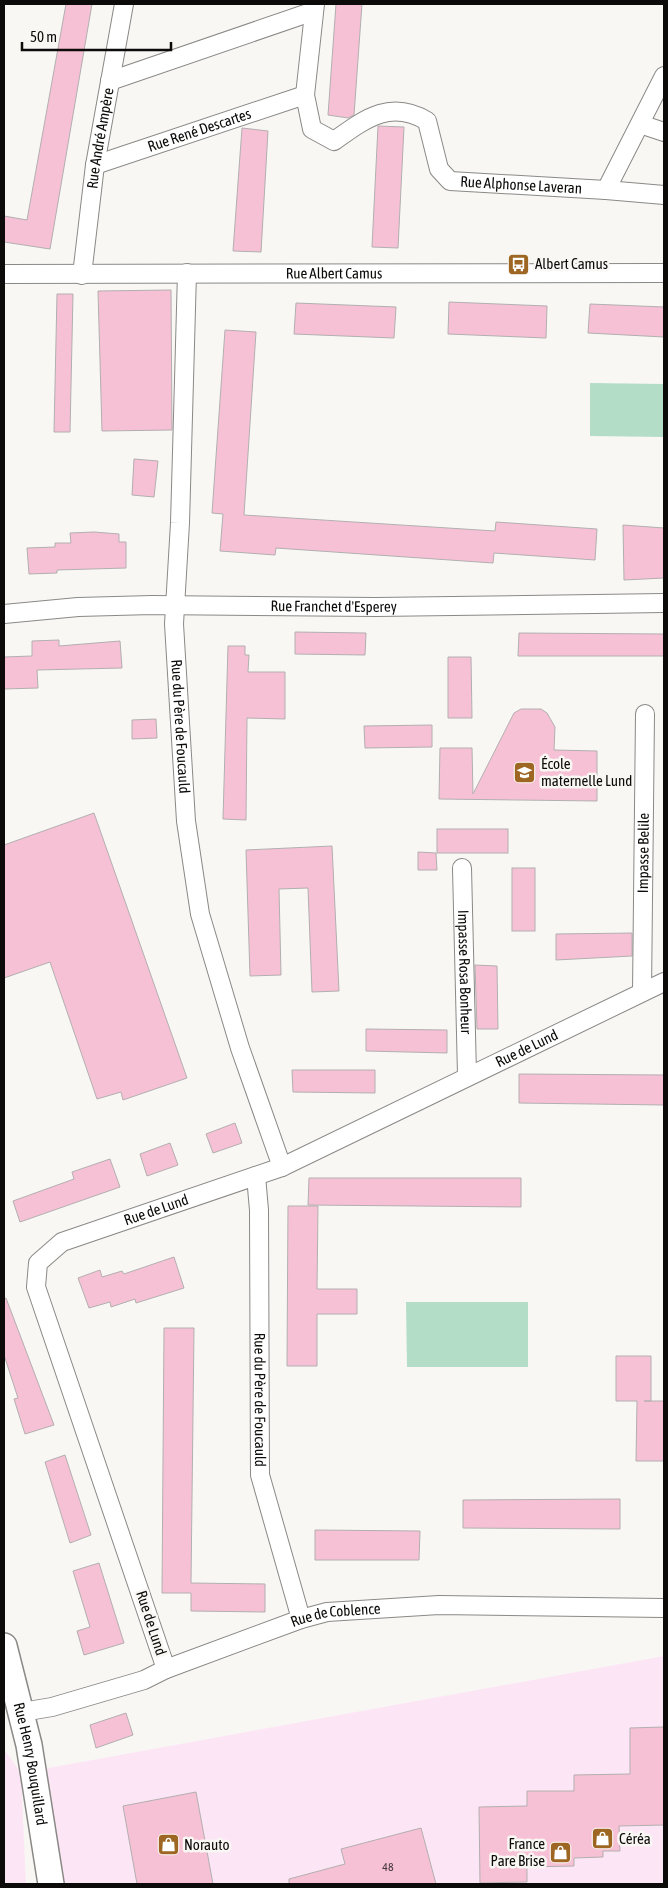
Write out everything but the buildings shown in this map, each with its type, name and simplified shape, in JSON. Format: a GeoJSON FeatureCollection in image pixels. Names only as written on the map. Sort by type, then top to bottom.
{"type":"FeatureCollection","features":[{"type":"Feature","properties":{"kind":"main road","name":"Rue Henry Bouquillard"},"geometry":{"type":"LineString","coordinates":[[4,1646],[22,1712],[51,1884]]}},
{"type":"Feature","properties":{"kind":"street","name":"Rue André Ampère"},"geometry":{"type":"LineString","coordinates":[[82,275],[95,165],[124,4]]}},
{"type":"Feature","properties":{"kind":"street"},"geometry":{"type":"LineString","coordinates":[[110,81],[314,7]]}},
{"type":"Feature","properties":{"kind":"street","name":"Rue Alphonse Laveran"},"geometry":{"type":"LineString","coordinates":[[314,7],[305,95],[312,129],[334,141],[365,119],[388,111],[413,113],[427,121],[439,169],[450,180],[606,190]]}},
{"type":"Feature","properties":{"kind":"street"},"geometry":{"type":"LineString","coordinates":[[664,76],[606,190],[664,195]]}},
{"type":"Feature","properties":{"kind":"street","name":"Rue René Descartes"},"geometry":{"type":"LineString","coordinates":[[95,165],[305,95]]}},
{"type":"Feature","properties":{"kind":"street"},"geometry":{"type":"LineString","coordinates":[[640,124],[664,132]]}},
{"type":"Feature","properties":{"kind":"street","name":"Rue Albert Camus"},"geometry":{"type":"LineString","coordinates":[[4,274],[664,272]]}},
{"type":"Feature","properties":{"kind":"street","name":"Rue du Père de Foucauld"},"geometry":{"type":"LineString","coordinates":[[186,273],[180,523],[174,605],[176,676],[186,821],[200,914],[240,1048],[282,1167]]}},
{"type":"Feature","properties":{"kind":"street","name":"Rue Franchet d'Esperey"},"geometry":{"type":"LineString","coordinates":[[4,614],[78,607],[174,605],[376,607],[664,603]]}},
{"type":"Feature","properties":{"kind":"street","name":"Impasse Belile"},"geometry":{"type":"LineString","coordinates":[[642,992],[645,714]]}},
{"type":"Feature","properties":{"kind":"street","name":"Impasse Rosa Bonheur"},"geometry":{"type":"LineString","coordinates":[[462,868],[467,1075]]}},
{"type":"Feature","properties":{"kind":"street","name":"Rue de Lund"},"geometry":{"type":"LineString","coordinates":[[166,1668],[36,1287],[38,1263],[62,1242],[282,1167],[467,1075],[664,982]]}},
{"type":"Feature","properties":{"kind":"street","name":"Rue du Père de Foucauld"},"geometry":{"type":"LineString","coordinates":[[256,1176],[258,1210],[260,1475],[301,1619]]}},
{"type":"Feature","properties":{"kind":"street","name":"Rue de Coblence"},"geometry":{"type":"LineString","coordinates":[[22,1712],[60,1705],[135,1683],[166,1668],[301,1619],[327,1612],[439,1604],[664,1608]]}},
{"type":"Feature","properties":{"kind":"shaded area"},"geometry":{"type":"Polygon","coordinates":[[[664,1656],[664,1884],[63,1884],[21,1775],[26,1884],[4,1884],[4,1749],[21,1773],[664,1656]]]}},
{"type":"Feature","properties":{"kind":"green space"},"geometry":{"type":"Polygon","coordinates":[[[590,383],[664,384],[664,437],[590,436],[590,383]]]}},
{"type":"Feature","properties":{"kind":"green space"},"geometry":{"type":"Polygon","coordinates":[[[406,1302],[528,1302],[528,1367],[407,1367],[406,1302]]]}},
{"type":"Feature","properties":{"kind":"place","name":"Albert Camus"},"geometry":{"type":"Point","coordinates":[519,264]}},
{"type":"Feature","properties":{"kind":"place","name":"École maternelle Lund"},"geometry":{"type":"Point","coordinates":[525,773]}},
{"type":"Feature","properties":{"kind":"place","name":"Céréa"},"geometry":{"type":"Point","coordinates":[603,1839]}},
{"type":"Feature","properties":{"kind":"place","name":"Norauto"},"geometry":{"type":"Point","coordinates":[168,1845]}},
{"type":"Feature","properties":{"kind":"place","name":"France Pare Brise"},"geometry":{"type":"Point","coordinates":[561,1853]}}]}
